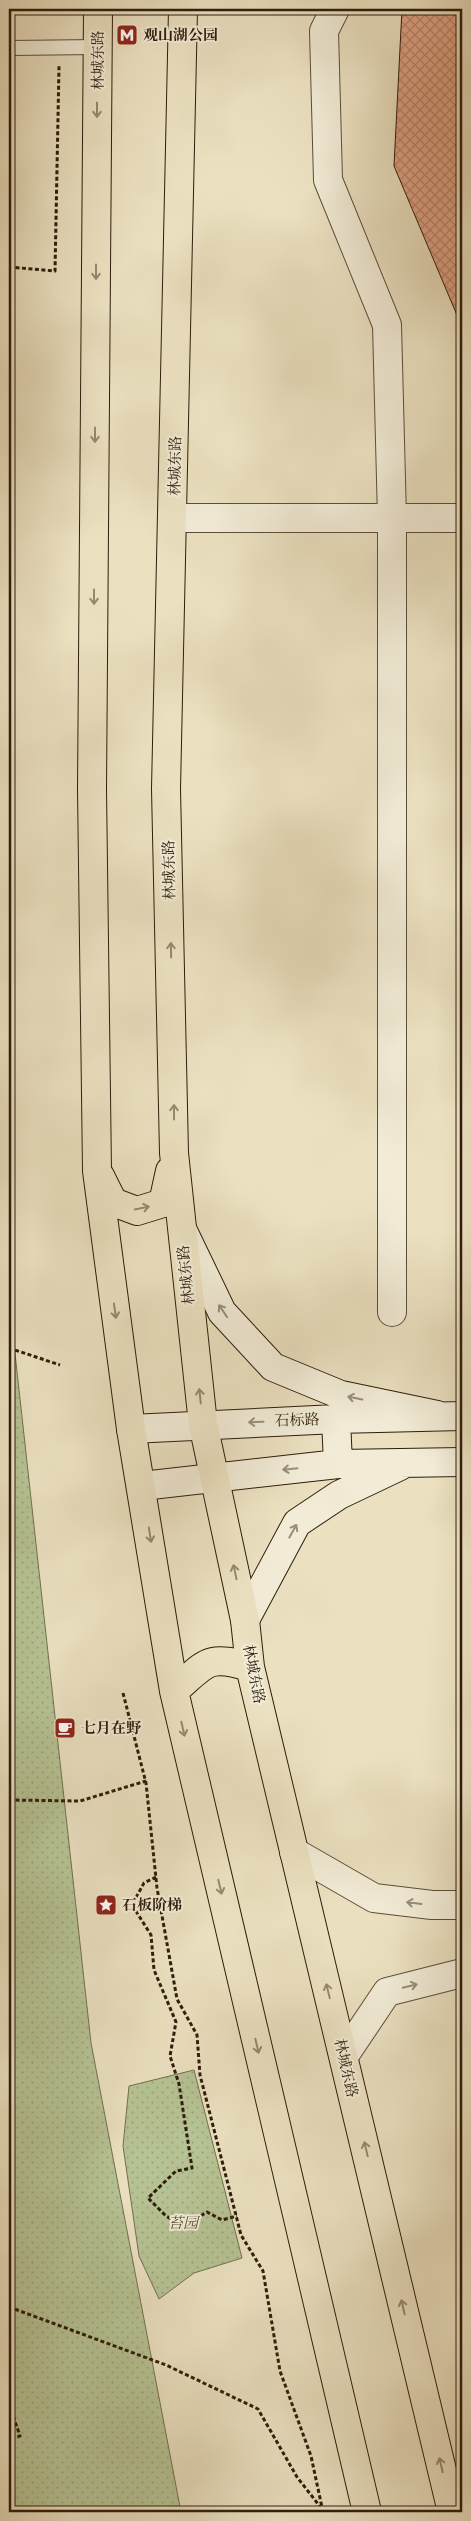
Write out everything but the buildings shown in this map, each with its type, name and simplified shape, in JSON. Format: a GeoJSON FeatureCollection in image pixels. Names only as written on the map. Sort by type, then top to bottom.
{"type":"FeatureCollection","features":[{"type":"Feature","properties":{"kind":"main road","name":"林城东路"},"geometry":{"type":"LineString","coordinates":[[98,9],[92,789],[97,1170],[131,1429],[142,1486],[174,1691],[367,2512]]}},
{"type":"Feature","properties":{"kind":"main road","name":"林城东路"},"geometry":{"type":"LineString","coordinates":[[183,9],[174,518],[166,788],[174,1152],[181,1225],[203,1424],[245,1620],[250,1667],[454,2500]]}},
{"type":"Feature","properties":{"kind":"main road"},"geometry":{"type":"LineString","coordinates":[[97,1170],[114,1202],[137,1211],[163,1203],[174,1152]]}},
{"type":"Feature","properties":{"kind":"main road"},"geometry":{"type":"LineString","coordinates":[[174,1691],[207,1662],[224,1660],[250,1667]]}},
{"type":"Feature","properties":{"kind":"street"},"geometry":{"type":"LineString","coordinates":[[335,9],[324,31],[328,180],[387,325],[392,518],[392,1312]]}},
{"type":"Feature","properties":{"kind":"street"},"geometry":{"type":"LineString","coordinates":[[174,518],[462,518]]}},
{"type":"Feature","properties":{"kind":"street"},"geometry":{"type":"LineString","coordinates":[[181,1225],[222,1312],[273,1367],[341,1395],[449,1415]]}},
{"type":"Feature","properties":{"kind":"street","name":"石标路"},"geometry":{"type":"LineString","coordinates":[[131,1429],[203,1424],[449,1415]]}},
{"type":"Feature","properties":{"kind":"street"},"geometry":{"type":"LineString","coordinates":[[336,1419],[338,1464]]}},
{"type":"Feature","properties":{"kind":"street"},"geometry":{"type":"LineString","coordinates":[[245,1620],[297,1523],[339,1495],[410,1461]]}},
{"type":"Feature","properties":{"kind":"street"},"geometry":{"type":"LineString","coordinates":[[142,1486],[338,1464],[410,1461],[462,1462]]}},
{"type":"Feature","properties":{"kind":"street"},"geometry":{"type":"LineString","coordinates":[[294,1852],[374,1898],[432,1905],[462,1904]]}},
{"type":"Feature","properties":{"kind":"street"},"geometry":{"type":"LineString","coordinates":[[344,2056],[387,1992],[462,1973]]}},
{"type":"Feature","properties":{"kind":"lane"},"geometry":{"type":"LineString","coordinates":[[9,48],[98,47]]}},
{"type":"Feature","properties":{"kind":"path"},"geometry":{"type":"LineString","coordinates":[[9,267],[55,271],[60,47]]}},
{"type":"Feature","properties":{"kind":"path"},"geometry":{"type":"LineString","coordinates":[[9,238],[10,229]]}},
{"type":"Feature","properties":{"kind":"path"},"geometry":{"type":"LineString","coordinates":[[9,1348],[60,1365]]}},
{"type":"Feature","properties":{"kind":"path"},"geometry":{"type":"LineString","coordinates":[[123,1693],[146,1782],[153,1832],[156,1877],[177,1999],[197,2036],[200,2075],[241,2235],[263,2271],[280,2371],[311,2456],[322,2511]]}},
{"type":"Feature","properties":{"kind":"path"},"geometry":{"type":"LineString","coordinates":[[9,1800],[80,1800],[146,1782]]}},
{"type":"Feature","properties":{"kind":"path"},"geometry":{"type":"LineString","coordinates":[[156,1877],[144,1883],[132,1905],[151,1934],[154,1970],[176,2022],[170,2056],[179,2084],[192,2168],[176,2170],[148,2198],[166,2216],[184,2226],[207,2212],[222,2220],[237,2216]]}},
{"type":"Feature","properties":{"kind":"path"},"geometry":{"type":"LineString","coordinates":[[9,2307],[166,2365],[258,2409],[297,2478],[322,2511]]}},
{"type":"Feature","properties":{"kind":"path"},"geometry":{"type":"LineString","coordinates":[[9,2380],[11,2384],[9,2393]]}},
{"type":"Feature","properties":{"kind":"path"},"geometry":{"type":"LineString","coordinates":[[9,2404],[20,2436],[9,2439]]}},
{"type":"Feature","properties":{"kind":"green space"},"geometry":{"type":"Polygon","coordinates":[[[9,1299],[91,2043],[181,2512],[9,2512],[9,1299]]]}},
{"type":"Feature","properties":{"kind":"green space","name":"苔园"},"geometry":{"type":"Polygon","coordinates":[[[194,2070],[242,2258],[194,2273],[159,2299],[139,2256],[123,2146],[129,2086],[194,2070]]]}},
{"type":"Feature","properties":{"kind":"place","name":"观山湖公园"},"geometry":{"type":"Point","coordinates":[127,35]}},
{"type":"Feature","properties":{"kind":"place","name":"七月在野"},"geometry":{"type":"Point","coordinates":[65,1728]}},
{"type":"Feature","properties":{"kind":"place","name":"石板阶梯"},"geometry":{"type":"Point","coordinates":[106,1905]}}]}
